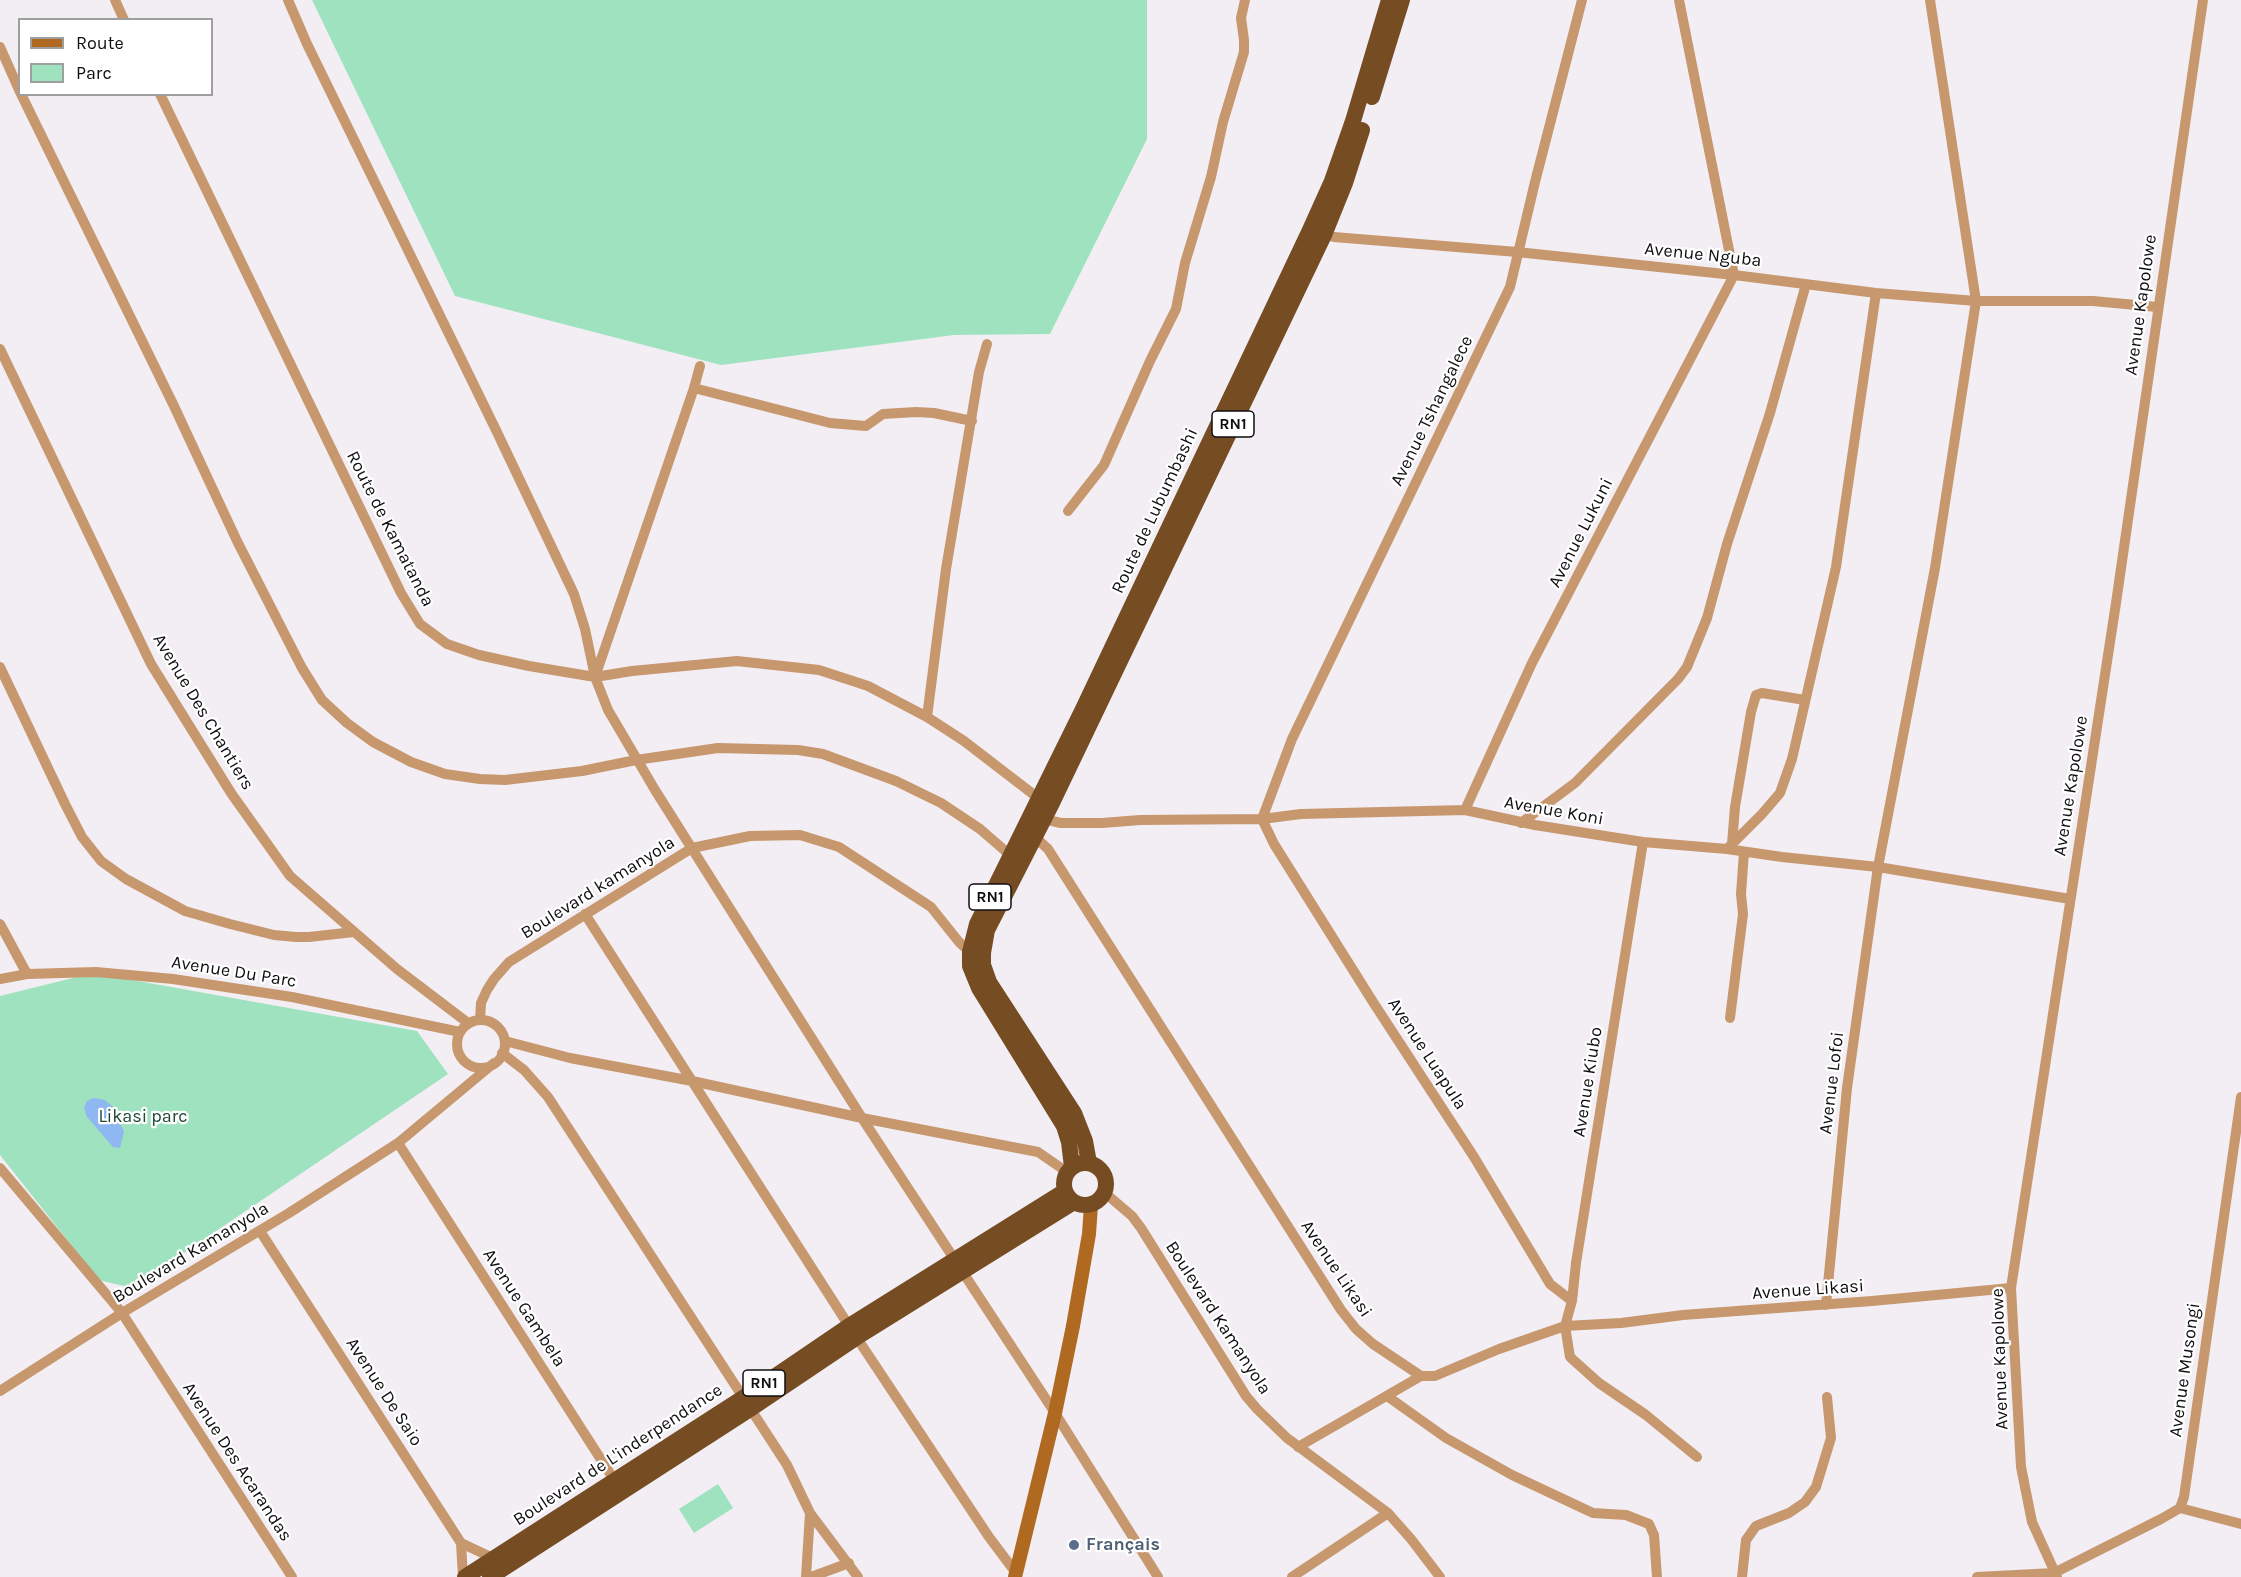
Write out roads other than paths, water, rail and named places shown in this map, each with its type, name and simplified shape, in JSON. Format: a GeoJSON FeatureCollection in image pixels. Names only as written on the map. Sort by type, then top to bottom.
{"type":"FeatureCollection","features":[{"type":"Feature","properties":{"kind":"highway","name":"Route de Lubumbashi"},"geometry":{"type":"LineString","coordinates":[[1317,232],[1389,0]]}},
{"type":"Feature","properties":{"kind":"highway","name":"Route de Lubumbashi"},"geometry":{"type":"LineString","coordinates":[[976,959],[977,924],[1010,855],[1041,810],[1317,232],[1345,183],[1402,0]]}},
{"type":"Feature","properties":{"kind":"highway","name":"Route de Lubumbashi"},"geometry":{"type":"LineString","coordinates":[[976,959],[987,930],[1035,837],[1041,810]]}},
{"type":"Feature","properties":{"kind":"highway"},"geometry":{"type":"LineString","coordinates":[[976,959],[1074,1113],[1085,1142],[1076,1167],[1064,1182],[1076,1199],[1099,1200],[1104,1193],[1106,1181],[1102,1170],[1076,1167]]}},
{"type":"Feature","properties":{"kind":"highway","name":"Boulevard de L'inderpendance"},"geometry":{"type":"LineString","coordinates":[[464,1577],[497,1570],[618,1486],[853,1331],[957,1265],[1076,1199]]}},
{"type":"Feature","properties":{"kind":"main road"},"geometry":{"type":"LineString","coordinates":[[1015,1575],[1055,1413],[1083,1276],[1089,1234],[1076,1199]]}},
{"type":"Feature","properties":{"kind":"street"},"geometry":{"type":"LineString","coordinates":[[115,0],[123,18]]}},
{"type":"Feature","properties":{"kind":"street"},"geometry":{"type":"LineString","coordinates":[[288,0],[574,594],[585,629],[595,678],[608,710],[636,760],[862,1118],[1055,1413],[1158,1577]]}},
{"type":"Feature","properties":{"kind":"street"},"geometry":{"type":"LineString","coordinates":[[1068,511],[1104,465],[1150,361],[1176,309],[1185,263],[1211,177],[1223,122],[1244,52],[1241,18],[1245,0]]}},
{"type":"Feature","properties":{"kind":"street","name":"Avenue Tshangalece"},"geometry":{"type":"LineString","coordinates":[[1262,819],[1297,729],[1510,287],[1582,0]]}},
{"type":"Feature","properties":{"kind":"street"},"geometry":{"type":"LineString","coordinates":[[1679,0],[1734,275]]}},
{"type":"Feature","properties":{"kind":"street","name":"Avenue Lofoi"},"geometry":{"type":"LineString","coordinates":[[1826,1305],[1847,1088],[1878,867],[1935,568],[1976,301],[1930,0]]}},
{"type":"Feature","properties":{"kind":"street","name":"Avenue Kapolowe"},"geometry":{"type":"LineString","coordinates":[[2055,1576],[2032,1522],[2021,1467],[2011,1288],[2116,603],[2203,0]]}},
{"type":"Feature","properties":{"kind":"street"},"geometry":{"type":"LineString","coordinates":[[0,47],[18,88]]}},
{"type":"Feature","properties":{"kind":"street"},"geometry":{"type":"LineString","coordinates":[[21,96],[173,404],[226,521],[302,668],[322,700],[347,723],[373,742],[411,762],[445,774],[480,779],[505,780],[582,771],[636,760],[718,748],[798,750],[823,754],[896,781],[941,803],[980,829],[1010,855]]}},
{"type":"Feature","properties":{"kind":"street","name":"Route de Kamatanda"},"geometry":{"type":"LineString","coordinates":[[161,96],[401,593],[420,624],[447,644],[479,655],[595,678],[632,671],[737,661],[819,670],[868,686],[927,717],[964,741],[1041,810]]}},
{"type":"Feature","properties":{"kind":"street","name":"Avenue Nguba"},"geometry":{"type":"LineString","coordinates":[[1317,232],[1334,237],[1517,252],[1876,293],[1976,301],[2092,301],[2157,307]]}},
{"type":"Feature","properties":{"kind":"street","name":"Avenue Lukuni"},"geometry":{"type":"LineString","coordinates":[[1465,810],[1532,663],[1734,275]]}},
{"type":"Feature","properties":{"kind":"street"},"geometry":{"type":"LineString","coordinates":[[1521,823],[1575,783],[1678,679],[1687,667],[1707,618],[1727,544],[1770,413],[1806,284]]}},
{"type":"Feature","properties":{"kind":"street"},"geometry":{"type":"LineString","coordinates":[[1729,846],[1762,814],[1779,793],[1792,759],[1836,567],[1876,293]]}},
{"type":"Feature","properties":{"kind":"street"},"geometry":{"type":"LineString","coordinates":[[927,717],[946,569],[979,372],[987,344]]}},
{"type":"Feature","properties":{"kind":"street","name":"Avenue Des Chantiers"},"geometry":{"type":"LineString","coordinates":[[0,349],[152,664],[231,793],[290,876],[397,969],[468,1023]]}},
{"type":"Feature","properties":{"kind":"street"},"geometry":{"type":"LineString","coordinates":[[595,678],[700,366]]}},
{"type":"Feature","properties":{"kind":"street"},"geometry":{"type":"LineString","coordinates":[[694,388],[830,423],[866,426],[883,414],[916,412],[934,412],[972,422]]}},
{"type":"Feature","properties":{"kind":"street"},"geometry":{"type":"LineString","coordinates":[[0,667],[82,837],[101,861],[126,879],[176,907],[230,924],[274,934],[303,937],[354,932]]}},
{"type":"Feature","properties":{"kind":"street"},"geometry":{"type":"LineString","coordinates":[[1729,846],[1751,712],[1756,695],[1762,693],[1805,700]]}},
{"type":"Feature","properties":{"kind":"street","name":"Avenue Koni"},"geometry":{"type":"LineString","coordinates":[[1041,810],[1061,823],[1262,819],[1301,814],[1465,810],[1521,823],[1643,843],[1729,846],[1744,852],[1878,867],[2070,899]]}},
{"type":"Feature","properties":{"kind":"street","name":"Avenue Luapula"},"geometry":{"type":"LineString","coordinates":[[1262,819],[1274,844],[1474,1157],[1550,1284],[1572,1300]]}},
{"type":"Feature","properties":{"kind":"street","name":"Boulevard kamanyola"},"geometry":{"type":"LineString","coordinates":[[480,1020],[481,1003],[487,990],[509,962],[692,848],[750,836],[800,835],[839,847],[931,907],[976,959]]}},
{"type":"Feature","properties":{"kind":"street","name":"Avenue Likasi"},"geometry":{"type":"LineString","coordinates":[[1035,837],[1048,849],[1345,1316],[1373,1344],[1421,1376],[1435,1376],[1499,1349],[1566,1326],[2011,1288]]}},
{"type":"Feature","properties":{"kind":"street","name":"Avenue Kiubo"},"geometry":{"type":"LineString","coordinates":[[1566,1326],[1572,1300],[1643,843]]}},
{"type":"Feature","properties":{"kind":"street"},"geometry":{"type":"LineString","coordinates":[[1730,1018],[1742,923],[1741,894],[1744,852]]}},
{"type":"Feature","properties":{"kind":"street"},"geometry":{"type":"LineString","coordinates":[[585,914],[853,1331],[1015,1575]]}},
{"type":"Feature","properties":{"kind":"street"},"geometry":{"type":"LineString","coordinates":[[0,924],[27,974]]}},
{"type":"Feature","properties":{"kind":"street","name":"Avenue Du Parc"},"geometry":{"type":"LineString","coordinates":[[0,979],[27,974],[96,972],[173,979],[292,997],[460,1032]]}},
{"type":"Feature","properties":{"kind":"street"},"geometry":{"type":"LineString","coordinates":[[480,1020],[496,1025],[505,1041],[502,1053],[494,1063],[481,1068],[474,1067],[462,1059],[457,1046],[460,1032],[468,1023],[480,1020]]}},
{"type":"Feature","properties":{"kind":"street"},"geometry":{"type":"LineString","coordinates":[[505,1041],[570,1058],[1038,1152],[1076,1167]]}},
{"type":"Feature","properties":{"kind":"street"},"geometry":{"type":"LineString","coordinates":[[502,1053],[524,1070],[548,1097],[787,1465],[810,1513],[858,1577]]}},
{"type":"Feature","properties":{"kind":"street","name":"Boulevard Kamanyola"},"geometry":{"type":"LineString","coordinates":[[0,1391],[398,1143],[494,1063]]}},
{"type":"Feature","properties":{"kind":"street","name":"Avenue Musongi"},"geometry":{"type":"LineString","coordinates":[[2180,1508],[2184,1497],[2241,1096]]}},
{"type":"Feature","properties":{"kind":"street","name":"Avenue Gambela"},"geometry":{"type":"LineString","coordinates":[[398,1143],[618,1486]]}},
{"type":"Feature","properties":{"kind":"street","name":"Avenue Des Acarandas"},"geometry":{"type":"LineString","coordinates":[[0,1168],[122,1313],[292,1577]]}},
{"type":"Feature","properties":{"kind":"street","name":"Boulevard Kamanyola"},"geometry":{"type":"LineString","coordinates":[[1104,1193],[1132,1216],[1141,1227],[1246,1396],[1298,1447],[1388,1513],[1440,1577]]}},
{"type":"Feature","properties":{"kind":"street","name":"Avenue De Saio"},"geometry":{"type":"LineString","coordinates":[[260,1231],[462,1543]]}},
{"type":"Feature","properties":{"kind":"street"},"geometry":{"type":"LineString","coordinates":[[1566,1326],[1570,1357],[1599,1383],[1646,1415],[1697,1457]]}},
{"type":"Feature","properties":{"kind":"street"},"geometry":{"type":"LineString","coordinates":[[1298,1447],[1421,1376]]}},
{"type":"Feature","properties":{"kind":"street"},"geometry":{"type":"LineString","coordinates":[[1387,1396],[1446,1438],[1512,1475],[1593,1512],[1626,1515],[1649,1524],[1654,1535],[1657,1577]]}},
{"type":"Feature","properties":{"kind":"street"},"geometry":{"type":"LineString","coordinates":[[1742,1577],[1746,1540],[1756,1526],[1789,1513],[1805,1502],[1816,1487],[1831,1438],[1827,1396]]}},
{"type":"Feature","properties":{"kind":"street"},"geometry":{"type":"LineString","coordinates":[[1977,1577],[2055,1576],[2180,1508],[2241,1524]]}},
{"type":"Feature","properties":{"kind":"street"},"geometry":{"type":"LineString","coordinates":[[806,1577],[810,1513]]}},
{"type":"Feature","properties":{"kind":"street"},"geometry":{"type":"LineString","coordinates":[[1292,1577],[1388,1513]]}},
{"type":"Feature","properties":{"kind":"street"},"geometry":{"type":"LineString","coordinates":[[462,1543],[497,1570]]}},
{"type":"Feature","properties":{"kind":"street"},"geometry":{"type":"LineString","coordinates":[[462,1543],[464,1577]]}},
{"type":"Feature","properties":{"kind":"street"},"geometry":{"type":"LineString","coordinates":[[812,1577],[849,1563]]}},
{"type":"Feature","properties":{"kind":"water"},"geometry":{"type":"Polygon","coordinates":[[[94,1098],[105,1100],[113,1107],[124,1132],[120,1148],[113,1147],[87,1117],[84,1108],[87,1101],[94,1098]]]}},
{"type":"Feature","properties":{"kind":"place","name":"Français"},"geometry":{"type":"Point","coordinates":[1074,1545]}},
{"type":"Feature","properties":{"kind":"park label","name":"Likasi parc"},"geometry":{"type":"Point","coordinates":[143,1117]}}]}
